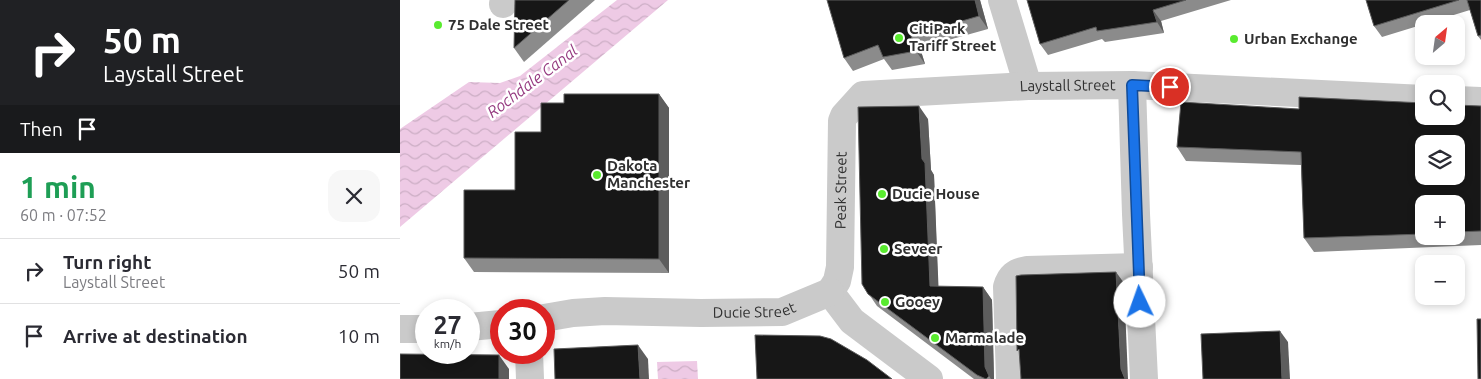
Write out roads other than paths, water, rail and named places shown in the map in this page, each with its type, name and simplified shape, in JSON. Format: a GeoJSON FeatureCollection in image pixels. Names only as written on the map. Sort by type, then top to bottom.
{"type":"FeatureCollection","features":[{"type":"Feature","properties":{"kind":"street"},"geometry":{"type":"LineString","coordinates":[[1002,0],[1028,86]]}},
{"type":"Feature","properties":{"kind":"street"},"geometry":{"type":"LineString","coordinates":[[1132,85],[1144,379]]}},
{"type":"Feature","properties":{"kind":"street","name":"Laystall Street"},"geometry":{"type":"LineString","coordinates":[[863,95],[1028,86],[1132,85],[1415,99]]}},
{"type":"Feature","properties":{"kind":"street","name":"Peak Street"},"geometry":{"type":"LineString","coordinates":[[830,292],[837,282],[840,267],[842,122],[844,116],[863,95]]}},
{"type":"Feature","properties":{"kind":"street"},"geometry":{"type":"LineString","coordinates":[[1465,100],[1481,101]]}},
{"type":"Feature","properties":{"kind":"street"},"geometry":{"type":"LineString","coordinates":[[1010,379],[1007,287],[1009,280],[1015,273],[1026,270],[1139,267]]}},
{"type":"Feature","properties":{"kind":"street"},"geometry":{"type":"LineString","coordinates":[[830,292],[852,321],[929,379]]}},
{"type":"Feature","properties":{"kind":"street","name":"Ducie Street"},"geometry":{"type":"LineString","coordinates":[[555,316],[605,311],[782,312],[830,292]]}},
{"type":"Feature","properties":{"kind":"street"},"geometry":{"type":"LineString","coordinates":[[400,330],[415,329]]}},
{"type":"Feature","properties":{"kind":"street"},"geometry":{"type":"LineString","coordinates":[[529,364],[530,379]]}},
{"type":"Feature","properties":{"kind":"water","name":"Rochdale Canal"},"geometry":{"type":"Polygon","coordinates":[[[617,0],[668,0],[400,227],[400,129],[469,82],[500,83],[520,76],[617,0]]]}},
{"type":"Feature","properties":{"kind":"water"},"geometry":{"type":"Polygon","coordinates":[[[697,361],[698,379],[658,379],[657,362],[697,361]]]}},
{"type":"Feature","properties":{"kind":"place","name":"75 Dale Street"},"geometry":{"type":"Point","coordinates":[438,25]}},
{"type":"Feature","properties":{"kind":"place","name":"CitiPark Tariff Street"},"geometry":{"type":"Point","coordinates":[899,38]}},
{"type":"Feature","properties":{"kind":"place","name":"Urban Exchange"},"geometry":{"type":"Point","coordinates":[1234,39]}},
{"type":"Feature","properties":{"kind":"place","name":"Dakota Manchester"},"geometry":{"type":"Point","coordinates":[597,175]}},
{"type":"Feature","properties":{"kind":"place","name":"Ducie House"},"geometry":{"type":"Point","coordinates":[882,194]}},
{"type":"Feature","properties":{"kind":"place","name":"Seveer"},"geometry":{"type":"Point","coordinates":[884,249]}},
{"type":"Feature","properties":{"kind":"place","name":"Gooey"},"geometry":{"type":"Point","coordinates":[885,302]}},
{"type":"Feature","properties":{"kind":"place","name":"Marmalade"},"geometry":{"type":"Point","coordinates":[935,338]}}]}
